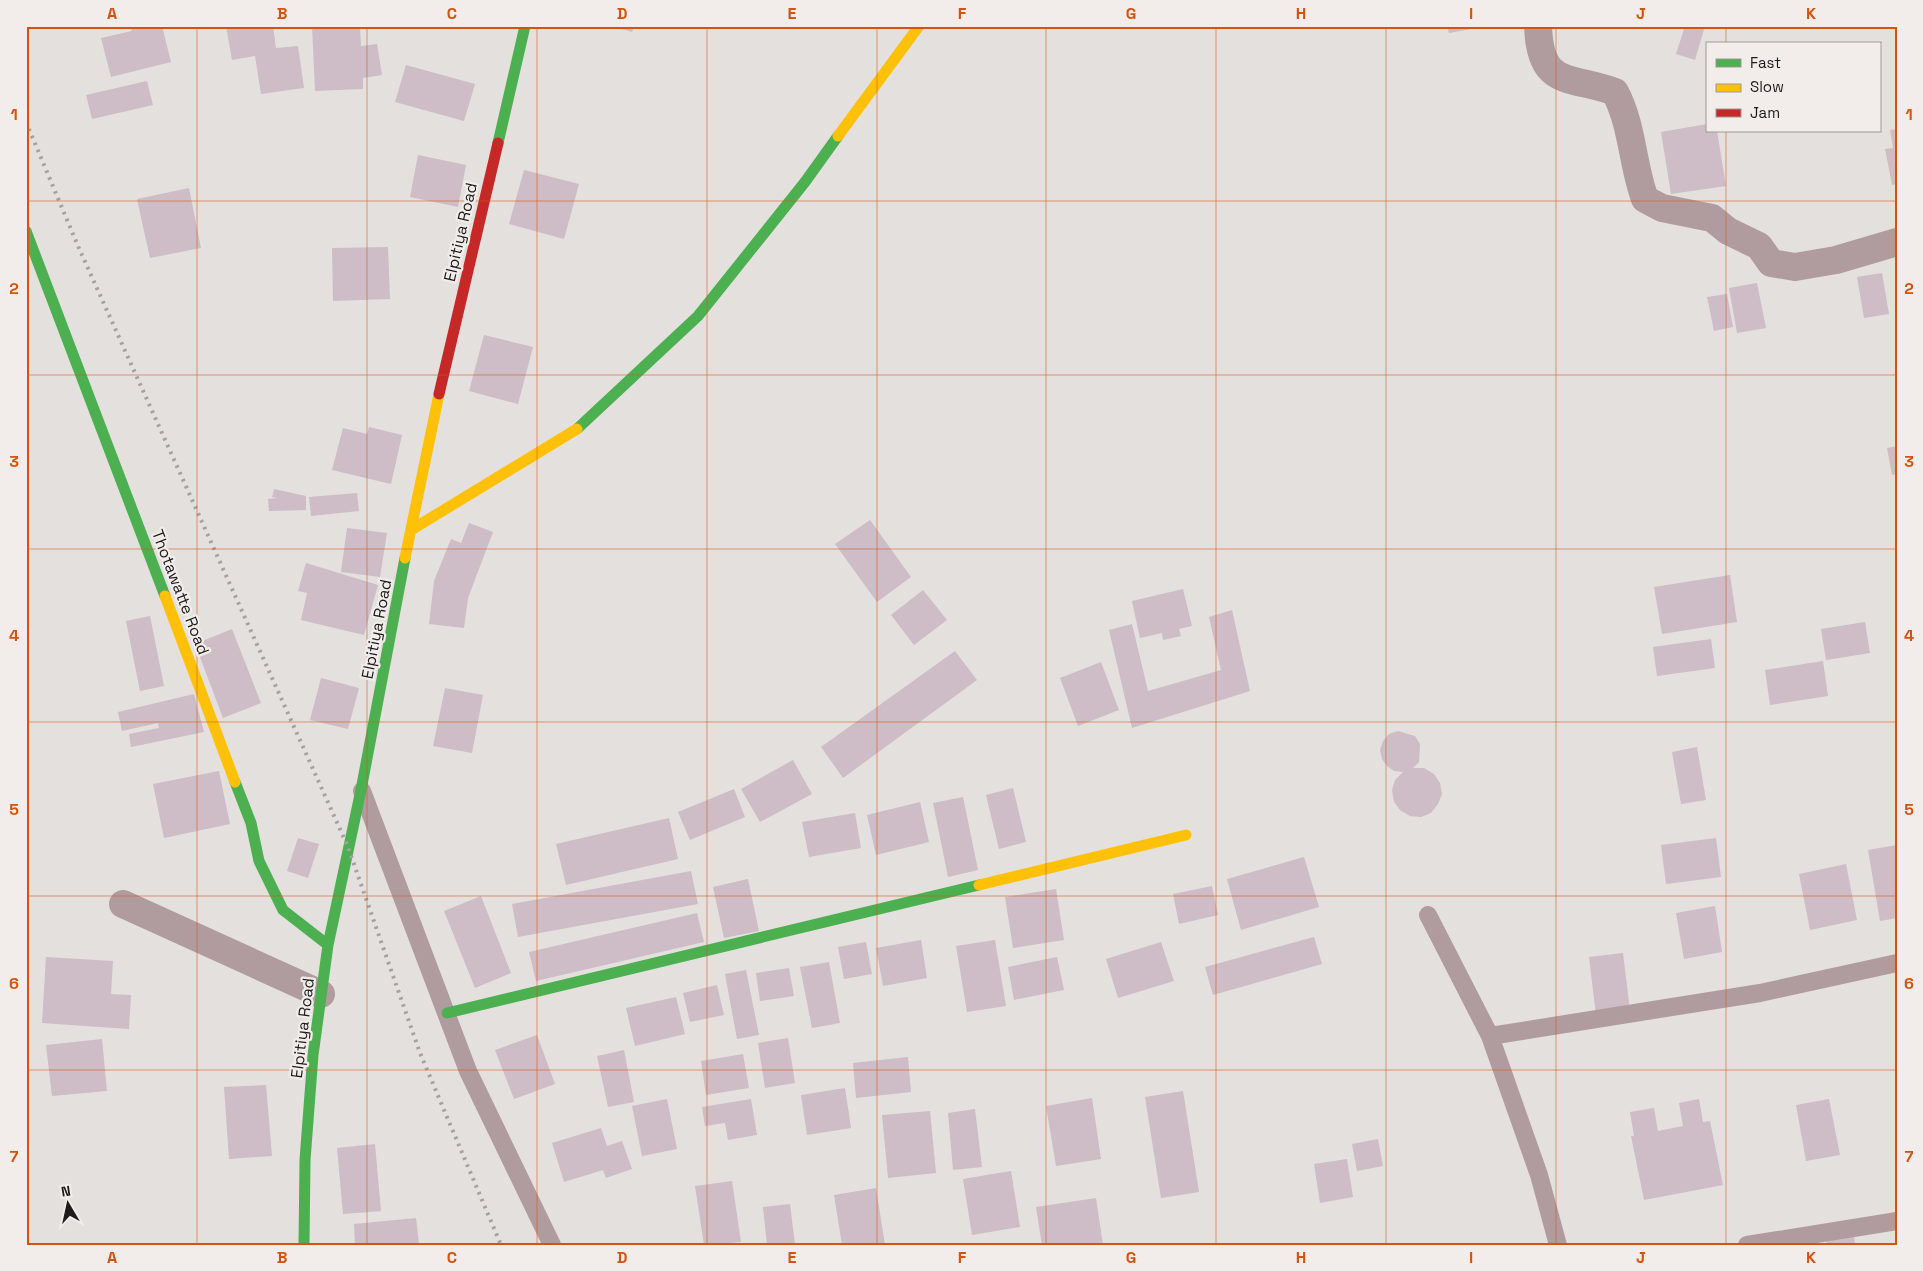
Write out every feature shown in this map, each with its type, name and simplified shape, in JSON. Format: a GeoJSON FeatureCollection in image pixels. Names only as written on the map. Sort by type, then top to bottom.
{"type":"FeatureCollection","features":[{"type":"Feature","properties":{"kind":"street","name":"Elpitiya Road"},"geometry":{"type":"LineString","coordinates":[[304,1245],[305,1160],[314,1055],[328,945],[361,790],[428,440],[524,26]]}},
{"type":"Feature","properties":{"kind":"street"},"geometry":{"type":"LineString","coordinates":[[411,530],[577,429],[698,316],[804,182],[919,26]]}},
{"type":"Feature","properties":{"kind":"street"},"geometry":{"type":"LineString","coordinates":[[1538,26],[1544,62],[1557,76],[1615,92],[1630,129],[1639,182],[1645,199],[1662,208],[1712,218],[1728,231],[1759,246],[1771,263],[1795,268],[1836,260],[1897,242]]}},
{"type":"Feature","properties":{"kind":"street","name":"Thotawatte Road"},"geometry":{"type":"LineString","coordinates":[[26,231],[251,823],[259,861],[283,910],[328,945]]}},
{"type":"Feature","properties":{"kind":"street"},"geometry":{"type":"LineString","coordinates":[[447,1013],[1186,835]]}},
{"type":"Feature","properties":{"kind":"street"},"geometry":{"type":"LineString","coordinates":[[123,904],[321,994]]}},
{"type":"Feature","properties":{"kind":"lane"},"geometry":{"type":"LineString","coordinates":[[361,790],[468,1070],[552,1245]]}},
{"type":"Feature","properties":{"kind":"lane"},"geometry":{"type":"LineString","coordinates":[[1428,915],[1490,1036],[1539,1175],[1558,1245]]}},
{"type":"Feature","properties":{"kind":"lane"},"geometry":{"type":"LineString","coordinates":[[1490,1036],[1760,993],[1897,963]]}},
{"type":"Feature","properties":{"kind":"lane"},"geometry":{"type":"LineString","coordinates":[[1747,1245],[1897,1222]]}},
{"type":"Feature","properties":{"kind":"building"},"geometry":{"type":"Polygon","coordinates":[[[130,26],[162,26],[171,62],[111,77],[101,38],[132,31],[130,26]]]}},
{"type":"Feature","properties":{"kind":"building"},"geometry":{"type":"Polygon","coordinates":[[[226,26],[273,26],[276,48],[298,46],[304,88],[261,94],[255,56],[232,60],[226,26]]]}},
{"type":"Feature","properties":{"kind":"building"},"geometry":{"type":"Polygon","coordinates":[[[312,26],[360,26],[361,46],[377,44],[382,75],[363,78],[363,89],[315,91],[312,26]]]}},
{"type":"Feature","properties":{"kind":"building"},"geometry":{"type":"Polygon","coordinates":[[[612,26],[634,26],[632,32],[612,26]]]}},
{"type":"Feature","properties":{"kind":"building"},"geometry":{"type":"Polygon","coordinates":[[[1447,26],[1482,26],[1482,27],[1449,33],[1447,26]]]}},
{"type":"Feature","properties":{"kind":"building"},"geometry":{"type":"Polygon","coordinates":[[[1685,26],[1705,26],[1695,60],[1676,54],[1685,26]]]}},
{"type":"Feature","properties":{"kind":"building"},"geometry":{"type":"Polygon","coordinates":[[[406,65],[475,84],[464,121],[395,102],[406,65]]]}},
{"type":"Feature","properties":{"kind":"building"},"geometry":{"type":"Polygon","coordinates":[[[147,81],[153,105],[92,119],[86,95],[147,81]]]}},
{"type":"Feature","properties":{"kind":"building"},"geometry":{"type":"Polygon","coordinates":[[[1706,124],[1706,132],[1717,132],[1726,186],[1671,194],[1661,132],[1706,124]]]}},
{"type":"Feature","properties":{"kind":"building"},"geometry":{"type":"Polygon","coordinates":[[[1897,129],[1897,184],[1892,185],[1885,149],[1893,148],[1890,130],[1897,129]]]}},
{"type":"Feature","properties":{"kind":"building"},"geometry":{"type":"Polygon","coordinates":[[[418,155],[466,165],[458,207],[410,197],[418,155]]]}},
{"type":"Feature","properties":{"kind":"building"},"geometry":{"type":"Polygon","coordinates":[[[524,170],[579,184],[564,239],[509,224],[524,170]]]}},
{"type":"Feature","properties":{"kind":"building"},"geometry":{"type":"Polygon","coordinates":[[[189,188],[201,248],[150,258],[137,199],[189,188]]]}},
{"type":"Feature","properties":{"kind":"building"},"geometry":{"type":"Polygon","coordinates":[[[388,247],[390,299],[333,301],[332,248],[388,247]]]}},
{"type":"Feature","properties":{"kind":"building"},"geometry":{"type":"Polygon","coordinates":[[[1882,273],[1889,314],[1864,318],[1857,277],[1882,273]]]}},
{"type":"Feature","properties":{"kind":"building"},"geometry":{"type":"Polygon","coordinates":[[[1757,283],[1766,328],[1737,333],[1729,288],[1757,283]]]}},
{"type":"Feature","properties":{"kind":"building"},"geometry":{"type":"Polygon","coordinates":[[[1727,294],[1733,327],[1714,331],[1707,297],[1727,294]]]}},
{"type":"Feature","properties":{"kind":"building"},"geometry":{"type":"Polygon","coordinates":[[[484,335],[533,347],[518,404],[469,391],[484,335]]]}},
{"type":"Feature","properties":{"kind":"building"},"geometry":{"type":"Polygon","coordinates":[[[369,427],[402,435],[391,484],[332,470],[343,428],[367,434],[369,427]]]}},
{"type":"Feature","properties":{"kind":"building"},"geometry":{"type":"Polygon","coordinates":[[[1897,446],[1897,474],[1892,475],[1887,448],[1897,446]]]}},
{"type":"Feature","properties":{"kind":"building"},"geometry":{"type":"Polygon","coordinates":[[[274,489],[306,496],[306,510],[269,511],[268,499],[277,498],[272,497],[274,489]]]}},
{"type":"Feature","properties":{"kind":"building"},"geometry":{"type":"Polygon","coordinates":[[[357,493],[359,511],[311,516],[309,497],[357,493]]]}},
{"type":"Feature","properties":{"kind":"building"},"geometry":{"type":"Polygon","coordinates":[[[870,520],[911,577],[877,602],[835,544],[870,520]]]}},
{"type":"Feature","properties":{"kind":"building"},"geometry":{"type":"Polygon","coordinates":[[[469,523],[493,532],[468,598],[464,628],[429,624],[434,581],[451,539],[461,543],[469,523]]]}},
{"type":"Feature","properties":{"kind":"building"},"geometry":{"type":"Polygon","coordinates":[[[347,528],[387,533],[380,577],[341,572],[347,528]]]}},
{"type":"Feature","properties":{"kind":"building"},"geometry":{"type":"Polygon","coordinates":[[[306,563],[378,585],[364,635],[301,620],[307,593],[298,591],[306,563]]]}},
{"type":"Feature","properties":{"kind":"building"},"geometry":{"type":"Polygon","coordinates":[[[1730,575],[1737,622],[1662,634],[1654,587],[1730,575]]]}},
{"type":"Feature","properties":{"kind":"building"},"geometry":{"type":"Polygon","coordinates":[[[1183,589],[1192,626],[1179,629],[1181,636],[1163,640],[1162,633],[1140,638],[1132,601],[1183,589]]]}},
{"type":"Feature","properties":{"kind":"building"},"geometry":{"type":"Polygon","coordinates":[[[923,590],[947,620],[914,645],[891,615],[923,590]]]}},
{"type":"Feature","properties":{"kind":"building"},"geometry":{"type":"Polygon","coordinates":[[[1232,610],[1250,691],[1132,728],[1109,630],[1132,624],[1148,691],[1221,670],[1209,617],[1232,610]]]}},
{"type":"Feature","properties":{"kind":"building"},"geometry":{"type":"Polygon","coordinates":[[[150,616],[164,686],[140,691],[126,621],[150,616]]]}},
{"type":"Feature","properties":{"kind":"building"},"geometry":{"type":"Polygon","coordinates":[[[1865,622],[1870,653],[1826,660],[1821,629],[1865,622]]]}},
{"type":"Feature","properties":{"kind":"building"},"geometry":{"type":"Polygon","coordinates":[[[232,629],[261,703],[223,718],[195,644],[232,629]]]}},
{"type":"Feature","properties":{"kind":"building"},"geometry":{"type":"Polygon","coordinates":[[[1711,639],[1715,668],[1657,676],[1653,647],[1711,639]]]}},
{"type":"Feature","properties":{"kind":"building"},"geometry":{"type":"Polygon","coordinates":[[[955,651],[977,680],[843,778],[821,747],[955,651]]]}},
{"type":"Feature","properties":{"kind":"building"},"geometry":{"type":"Polygon","coordinates":[[[1823,661],[1828,696],[1770,705],[1765,670],[1823,661]]]}},
{"type":"Feature","properties":{"kind":"building"},"geometry":{"type":"Polygon","coordinates":[[[1101,662],[1119,710],[1078,726],[1060,678],[1101,662]]]}},
{"type":"Feature","properties":{"kind":"building"},"geometry":{"type":"Polygon","coordinates":[[[321,678],[359,688],[348,729],[310,720],[321,678]]]}},
{"type":"Feature","properties":{"kind":"building"},"geometry":{"type":"Polygon","coordinates":[[[445,688],[483,695],[472,753],[433,746],[445,688]]]}},
{"type":"Feature","properties":{"kind":"building"},"geometry":{"type":"Polygon","coordinates":[[[194,694],[204,732],[131,747],[129,734],[159,728],[158,723],[122,731],[118,712],[194,694]]]}},
{"type":"Feature","properties":{"kind":"building"},"geometry":{"type":"Polygon","coordinates":[[[1398,731],[1415,736],[1420,744],[1419,762],[1413,768],[1424,768],[1434,774],[1440,783],[1442,794],[1438,804],[1431,813],[1421,817],[1410,816],[1400,810],[1394,802],[1392,790],[1395,780],[1403,772],[1394,771],[1382,759],[1380,750],[1383,741],[1389,734],[1398,731]]]}},
{"type":"Feature","properties":{"kind":"building"},"geometry":{"type":"Polygon","coordinates":[[[1697,747],[1706,800],[1681,804],[1672,752],[1697,747]]]}},
{"type":"Feature","properties":{"kind":"building"},"geometry":{"type":"Polygon","coordinates":[[[793,760],[812,794],[760,822],[741,789],[793,760]]]}},
{"type":"Feature","properties":{"kind":"building"},"geometry":{"type":"Polygon","coordinates":[[[219,771],[230,824],[164,838],[153,784],[219,771]]]}},
{"type":"Feature","properties":{"kind":"building"},"geometry":{"type":"Polygon","coordinates":[[[1013,788],[1026,842],[999,849],[986,795],[1013,788]]]}},
{"type":"Feature","properties":{"kind":"building"},"geometry":{"type":"Polygon","coordinates":[[[734,789],[745,817],[690,840],[678,812],[734,789]]]}},
{"type":"Feature","properties":{"kind":"building"},"geometry":{"type":"Polygon","coordinates":[[[963,797],[978,870],[948,877],[933,803],[963,797]]]}},
{"type":"Feature","properties":{"kind":"building"},"geometry":{"type":"Polygon","coordinates":[[[920,802],[929,842],[876,855],[867,815],[920,802]]]}},
{"type":"Feature","properties":{"kind":"building"},"geometry":{"type":"Polygon","coordinates":[[[855,813],[861,848],[809,857],[802,822],[855,813]]]}},
{"type":"Feature","properties":{"kind":"building"},"geometry":{"type":"Polygon","coordinates":[[[669,818],[678,859],[566,885],[556,844],[669,818]]]}},
{"type":"Feature","properties":{"kind":"building"},"geometry":{"type":"Polygon","coordinates":[[[298,838],[319,844],[308,878],[287,871],[298,838]]]}},
{"type":"Feature","properties":{"kind":"building"},"geometry":{"type":"Polygon","coordinates":[[[1716,838],[1721,877],[1666,884],[1661,845],[1716,838]]]}},
{"type":"Feature","properties":{"kind":"building"},"geometry":{"type":"Polygon","coordinates":[[[1897,845],[1897,918],[1880,921],[1868,850],[1897,845]]]}},
{"type":"Feature","properties":{"kind":"building"},"geometry":{"type":"Polygon","coordinates":[[[1304,857],[1319,907],[1241,930],[1227,879],[1304,857]]]}},
{"type":"Feature","properties":{"kind":"building"},"geometry":{"type":"Polygon","coordinates":[[[1846,864],[1857,920],[1810,930],[1799,874],[1846,864]]]}},
{"type":"Feature","properties":{"kind":"building"},"geometry":{"type":"Polygon","coordinates":[[[691,871],[698,904],[518,937],[512,904],[691,871]]]}},
{"type":"Feature","properties":{"kind":"building"},"geometry":{"type":"Polygon","coordinates":[[[748,879],[759,931],[724,938],[713,887],[748,879]]]}},
{"type":"Feature","properties":{"kind":"building"},"geometry":{"type":"Polygon","coordinates":[[[1212,886],[1218,915],[1179,924],[1173,894],[1212,886]]]}},
{"type":"Feature","properties":{"kind":"building"},"geometry":{"type":"Polygon","coordinates":[[[1056,889],[1064,940],[1013,948],[1005,897],[1056,889]]]}},
{"type":"Feature","properties":{"kind":"building"},"geometry":{"type":"Polygon","coordinates":[[[481,896],[511,973],[475,988],[444,911],[481,896]]]}},
{"type":"Feature","properties":{"kind":"building"},"geometry":{"type":"Polygon","coordinates":[[[1715,906],[1722,952],[1684,959],[1676,913],[1715,906]]]}},
{"type":"Feature","properties":{"kind":"building"},"geometry":{"type":"Polygon","coordinates":[[[697,913],[704,942],[536,981],[529,952],[697,913]]]}},
{"type":"Feature","properties":{"kind":"building"},"geometry":{"type":"Polygon","coordinates":[[[1314,937],[1322,964],[1213,995],[1205,967],[1314,937]]]}},
{"type":"Feature","properties":{"kind":"building"},"geometry":{"type":"Polygon","coordinates":[[[921,940],[927,978],[883,986],[876,948],[921,940]]]}},
{"type":"Feature","properties":{"kind":"building"},"geometry":{"type":"Polygon","coordinates":[[[995,940],[1006,1006],[967,1012],[956,946],[995,940]]]}},
{"type":"Feature","properties":{"kind":"building"},"geometry":{"type":"Polygon","coordinates":[[[866,942],[872,974],[844,979],[838,947],[866,942]]]}},
{"type":"Feature","properties":{"kind":"building"},"geometry":{"type":"Polygon","coordinates":[[[1161,942],[1174,981],[1118,998],[1106,959],[1161,942]]]}},
{"type":"Feature","properties":{"kind":"building"},"geometry":{"type":"Polygon","coordinates":[[[1623,953],[1630,1011],[1596,1015],[1589,957],[1623,953]]]}},
{"type":"Feature","properties":{"kind":"building"},"geometry":{"type":"Polygon","coordinates":[[[46,957],[113,961],[111,994],[131,995],[129,1029],[42,1023],[46,957]]]}},
{"type":"Feature","properties":{"kind":"building"},"geometry":{"type":"Polygon","coordinates":[[[1057,957],[1064,990],[1014,1000],[1008,967],[1057,957]]]}},
{"type":"Feature","properties":{"kind":"building"},"geometry":{"type":"Polygon","coordinates":[[[829,962],[840,1023],[812,1028],[800,967],[829,962]]]}},
{"type":"Feature","properties":{"kind":"building"},"geometry":{"type":"Polygon","coordinates":[[[789,968],[794,996],[760,1001],[756,973],[789,968]]]}},
{"type":"Feature","properties":{"kind":"building"},"geometry":{"type":"Polygon","coordinates":[[[746,970],[759,1035],[737,1039],[725,974],[746,970]]]}},
{"type":"Feature","properties":{"kind":"building"},"geometry":{"type":"Polygon","coordinates":[[[717,985],[724,1015],[690,1022],[683,993],[717,985]]]}},
{"type":"Feature","properties":{"kind":"building"},"geometry":{"type":"Polygon","coordinates":[[[676,997],[685,1034],[635,1046],[626,1008],[676,997]]]}},
{"type":"Feature","properties":{"kind":"building"},"geometry":{"type":"Polygon","coordinates":[[[537,1035],[555,1084],[514,1099],[495,1050],[537,1035]]]}},
{"type":"Feature","properties":{"kind":"building"},"geometry":{"type":"Polygon","coordinates":[[[788,1038],[795,1083],[765,1088],[758,1043],[788,1038]]]}},
{"type":"Feature","properties":{"kind":"building"},"geometry":{"type":"Polygon","coordinates":[[[102,1039],[107,1091],[52,1096],[46,1045],[102,1039]]]}},
{"type":"Feature","properties":{"kind":"building"},"geometry":{"type":"Polygon","coordinates":[[[624,1050],[634,1102],[608,1107],[597,1056],[624,1050]]]}},
{"type":"Feature","properties":{"kind":"building"},"geometry":{"type":"Polygon","coordinates":[[[743,1054],[749,1088],[706,1095],[701,1061],[743,1054]]]}},
{"type":"Feature","properties":{"kind":"building"},"geometry":{"type":"Polygon","coordinates":[[[908,1057],[911,1092],[856,1098],[853,1063],[908,1057]]]}},
{"type":"Feature","properties":{"kind":"building"},"geometry":{"type":"Polygon","coordinates":[[[266,1085],[272,1156],[229,1159],[224,1087],[266,1085]]]}},
{"type":"Feature","properties":{"kind":"building"},"geometry":{"type":"Polygon","coordinates":[[[845,1088],[851,1128],[807,1135],[801,1095],[845,1088]]]}},
{"type":"Feature","properties":{"kind":"building"},"geometry":{"type":"Polygon","coordinates":[[[1183,1091],[1199,1192],[1161,1198],[1145,1097],[1183,1091]]]}},
{"type":"Feature","properties":{"kind":"building"},"geometry":{"type":"Polygon","coordinates":[[[1092,1098],[1101,1159],[1056,1166],[1046,1106],[1092,1098]]]}},
{"type":"Feature","properties":{"kind":"building"},"geometry":{"type":"Polygon","coordinates":[[[667,1099],[677,1149],[642,1156],[632,1106],[667,1099]]]}},
{"type":"Feature","properties":{"kind":"building"},"geometry":{"type":"Polygon","coordinates":[[[751,1099],[757,1135],[728,1140],[725,1123],[705,1126],[702,1107],[751,1099]]]}},
{"type":"Feature","properties":{"kind":"building"},"geometry":{"type":"Polygon","coordinates":[[[1699,1099],[1703,1122],[1710,1121],[1723,1185],[1644,1200],[1631,1136],[1634,1136],[1630,1112],[1654,1108],[1658,1131],[1683,1126],[1679,1103],[1699,1099]]]}},
{"type":"Feature","properties":{"kind":"building"},"geometry":{"type":"Polygon","coordinates":[[[1829,1099],[1840,1155],[1806,1161],[1796,1105],[1829,1099]]]}},
{"type":"Feature","properties":{"kind":"building"},"geometry":{"type":"Polygon","coordinates":[[[975,1109],[982,1167],[953,1170],[948,1113],[975,1109]]]}},
{"type":"Feature","properties":{"kind":"building"},"geometry":{"type":"Polygon","coordinates":[[[930,1111],[936,1173],[888,1178],[882,1115],[930,1111]]]}},
{"type":"Feature","properties":{"kind":"building"},"geometry":{"type":"Polygon","coordinates":[[[601,1128],[607,1146],[622,1141],[632,1169],[606,1178],[603,1170],[564,1182],[552,1143],[601,1128]]]}},
{"type":"Feature","properties":{"kind":"building"},"geometry":{"type":"Polygon","coordinates":[[[1378,1139],[1383,1166],[1357,1171],[1352,1144],[1378,1139]]]}},
{"type":"Feature","properties":{"kind":"building"},"geometry":{"type":"Polygon","coordinates":[[[375,1144],[381,1211],[343,1214],[337,1148],[375,1144]]]}},
{"type":"Feature","properties":{"kind":"building"},"geometry":{"type":"Polygon","coordinates":[[[1347,1159],[1353,1197],[1320,1203],[1314,1164],[1347,1159]]]}},
{"type":"Feature","properties":{"kind":"building"},"geometry":{"type":"Polygon","coordinates":[[[1011,1171],[1020,1227],[972,1235],[963,1179],[1011,1171]]]}},
{"type":"Feature","properties":{"kind":"building"},"geometry":{"type":"Polygon","coordinates":[[[732,1181],[741,1242],[704,1245],[695,1186],[732,1181]]]}},
{"type":"Feature","properties":{"kind":"building"},"geometry":{"type":"Polygon","coordinates":[[[876,1188],[885,1245],[842,1245],[834,1195],[876,1188]]]}},
{"type":"Feature","properties":{"kind":"building"},"geometry":{"type":"Polygon","coordinates":[[[1096,1198],[1103,1245],[1042,1245],[1036,1207],[1096,1198]]]}},
{"type":"Feature","properties":{"kind":"building"},"geometry":{"type":"Polygon","coordinates":[[[790,1204],[795,1245],[767,1245],[763,1207],[790,1204]]]}},
{"type":"Feature","properties":{"kind":"building"},"geometry":{"type":"Polygon","coordinates":[[[416,1218],[419,1244],[355,1245],[354,1224],[416,1218]]]}},
{"type":"Feature","properties":{"kind":"building"},"geometry":{"type":"Polygon","coordinates":[[[1854,1236],[1855,1245],[1827,1245],[1826,1239],[1854,1236]]]}},
{"type":"Feature","properties":{"kind":"railway"},"geometry":{"type":"LineString","coordinates":[[26,122],[78,246],[348,847],[420,1053],[501,1245]]}},
{"type":"Feature","properties":{"kind":"traffic: fast"},"geometry":{"type":"LineString","coordinates":[[498,143],[525,26]]}},
{"type":"Feature","properties":{"kind":"traffic: fast"},"geometry":{"type":"LineString","coordinates":[[577,429],[698,316],[805,182],[838,136]]}},
{"type":"Feature","properties":{"kind":"traffic: fast"},"geometry":{"type":"LineString","coordinates":[[26,231],[165,596]]}},
{"type":"Feature","properties":{"kind":"traffic: fast"},"geometry":{"type":"LineString","coordinates":[[304,1245],[305,1160],[313,1055],[328,945],[361,790],[405,558]]}},
{"type":"Feature","properties":{"kind":"traffic: fast"},"geometry":{"type":"LineString","coordinates":[[235,782],[251,823],[259,861],[283,910],[328,945]]}},
{"type":"Feature","properties":{"kind":"traffic: fast"},"geometry":{"type":"LineString","coordinates":[[447,1013],[979,885]]}},
{"type":"Feature","properties":{"kind":"traffic: slow"},"geometry":{"type":"LineString","coordinates":[[838,136],[919,26]]}},
{"type":"Feature","properties":{"kind":"traffic: slow"},"geometry":{"type":"LineString","coordinates":[[405,558],[439,394]]}},
{"type":"Feature","properties":{"kind":"traffic: slow"},"geometry":{"type":"LineString","coordinates":[[411,530],[577,429]]}},
{"type":"Feature","properties":{"kind":"traffic: slow"},"geometry":{"type":"LineString","coordinates":[[165,596],[235,782]]}},
{"type":"Feature","properties":{"kind":"traffic: slow"},"geometry":{"type":"LineString","coordinates":[[979,885],[1186,835]]}},
{"type":"Feature","properties":{"kind":"traffic: jam"},"geometry":{"type":"LineString","coordinates":[[439,394],[498,143]]}}]}
